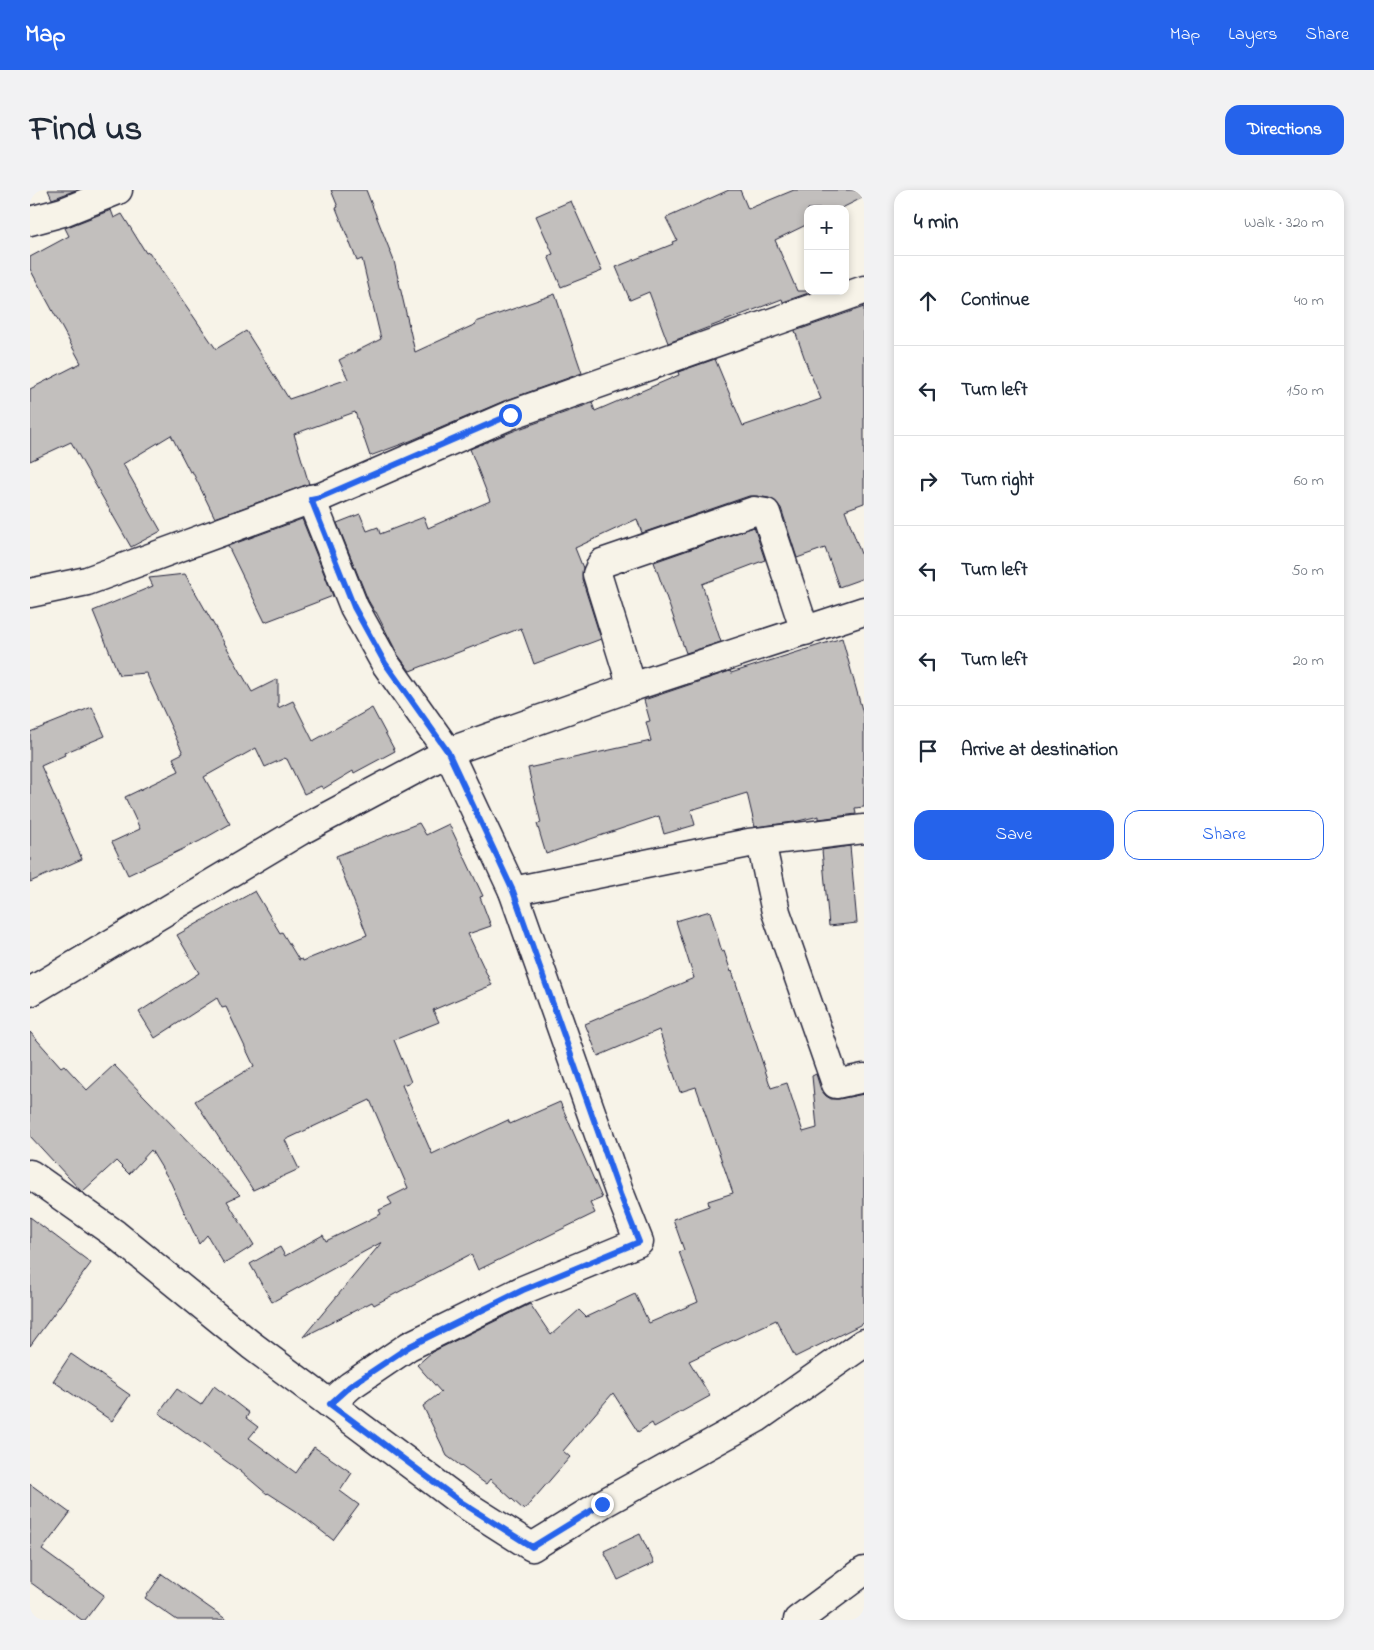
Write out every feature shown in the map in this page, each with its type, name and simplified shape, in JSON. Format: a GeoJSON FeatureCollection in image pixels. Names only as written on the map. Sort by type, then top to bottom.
{"type":"FeatureCollection","features":[{"type":"Feature","properties":{"kind":"street"},"geometry":{"type":"LineString","coordinates":[[30,220],[64,212],[118,190]]}},
{"type":"Feature","properties":{"kind":"street"},"geometry":{"type":"LineString","coordinates":[[30,593],[87,581],[321,497],[510,415],[864,290]]}},
{"type":"Feature","properties":{"kind":"street"},"geometry":{"type":"LineString","coordinates":[[311,499],[354,607],[385,663],[448,752],[513,891],[620,1194],[639,1242],[523,1290],[410,1346],[350,1386],[330,1404]]}},
{"type":"Feature","properties":{"kind":"street"},"geometry":{"type":"LineString","coordinates":[[632,687],[597,574],[602,564],[754,512],[766,513],[805,631]]}},
{"type":"Feature","properties":{"kind":"street"},"geometry":{"type":"LineString","coordinates":[[30,992],[300,831],[448,752],[632,687],[864,611]]}},
{"type":"Feature","properties":{"kind":"street"},"geometry":{"type":"LineString","coordinates":[[513,891],[749,843],[864,829]]}},
{"type":"Feature","properties":{"kind":"street"},"geometry":{"type":"LineString","coordinates":[[761,842],[776,912],[836,1084],[864,1078]]}},
{"type":"Feature","properties":{"kind":"street"},"geometry":{"type":"LineString","coordinates":[[30,1174],[115,1234],[251,1345],[461,1502],[532,1547],[602,1504],[757,1418],[864,1344]]}},
{"type":"Feature","properties":{"kind":"street"},"geometry":{"type":"LineString","coordinates":[[798,1620],[864,1571]]}},
{"type":"Feature","properties":{"kind":"building"},"geometry":{"type":"Polygon","coordinates":[[[48,190],[76,190],[52,199],[48,190]]]}},
{"type":"Feature","properties":{"kind":"building"},"geometry":{"type":"Polygon","coordinates":[[[331,190],[366,190],[394,261],[415,352],[476,324],[476,322],[555,294],[582,373],[504,401],[370,456],[355,412],[294,434],[309,484],[215,518],[192,471],[190,472],[171,435],[123,464],[161,531],[131,547],[71,442],[30,461],[30,389],[81,363],[30,269],[30,257],[69,236],[65,228],[111,210],[114,218],[122,214],[146,253],[149,252],[216,349],[246,331],[289,399],[348,379],[339,360],[381,339],[362,259],[357,261],[331,190]]]}},
{"type":"Feature","properties":{"kind":"building"},"geometry":{"type":"Polygon","coordinates":[[[729,190],[740,190],[748,209],[794,190],[864,190],[864,197],[848,205],[804,205],[804,226],[775,240],[797,291],[804,291],[804,295],[783,302],[782,299],[668,343],[649,292],[630,300],[616,267],[673,244],[672,242],[677,240],[666,218],[729,190]]]}},
{"type":"Feature","properties":{"kind":"building"},"geometry":{"type":"Polygon","coordinates":[[[571,201],[602,271],[561,287],[548,256],[553,254],[536,216],[571,201]]]}},
{"type":"Feature","properties":{"kind":"building"},"geometry":{"type":"Polygon","coordinates":[[[864,307],[864,503],[845,510],[864,562],[864,578],[839,587],[825,548],[797,558],[781,508],[769,498],[749,496],[642,533],[637,519],[575,548],[583,568],[582,579],[601,639],[534,664],[521,628],[410,671],[398,655],[368,600],[337,523],[360,514],[367,531],[378,527],[380,534],[424,517],[428,528],[490,501],[470,449],[516,430],[592,403],[595,411],[679,375],[678,372],[715,359],[743,426],[821,399],[795,331],[864,307]]]}},
{"type":"Feature","properties":{"kind":"building"},"geometry":{"type":"Polygon","coordinates":[[[302,519],[333,596],[265,622],[228,546],[302,519]]]}},
{"type":"Feature","properties":{"kind":"building"},"geometry":{"type":"Polygon","coordinates":[[[754,527],[765,560],[702,584],[721,642],[686,653],[654,562],[754,527]]]}},
{"type":"Feature","properties":{"kind":"building"},"geometry":{"type":"Polygon","coordinates":[[[185,574],[252,692],[278,679],[278,708],[293,701],[313,741],[372,708],[395,751],[354,773],[353,771],[323,789],[321,786],[304,794],[287,759],[285,758],[265,767],[256,748],[204,777],[230,824],[200,841],[128,875],[112,842],[140,829],[125,797],[179,771],[173,758],[183,753],[147,673],[119,675],[93,611],[153,586],[149,578],[185,574]]]}},
{"type":"Feature","properties":{"kind":"building"},"geometry":{"type":"Polygon","coordinates":[[[842,638],[864,717],[864,807],[855,808],[856,814],[819,819],[819,816],[794,822],[755,827],[747,793],[691,810],[695,825],[664,834],[659,816],[546,854],[537,824],[541,823],[528,768],[651,741],[646,722],[650,721],[644,700],[730,671],[731,673],[842,638]]]}},
{"type":"Feature","properties":{"kind":"building"},"geometry":{"type":"Polygon","coordinates":[[[92,707],[105,736],[64,753],[65,755],[41,766],[82,859],[30,882],[30,732],[92,707]]]}},
{"type":"Feature","properties":{"kind":"building"},"geometry":{"type":"Polygon","coordinates":[[[419,823],[426,835],[449,824],[483,896],[480,897],[491,926],[468,934],[492,985],[433,1010],[439,1022],[394,1040],[411,1082],[402,1085],[432,1154],[508,1120],[510,1124],[560,1102],[602,1198],[590,1203],[595,1213],[478,1270],[471,1254],[374,1305],[372,1302],[303,1337],[382,1242],[272,1302],[250,1264],[280,1247],[285,1256],[323,1235],[326,1241],[381,1214],[379,1210],[392,1204],[388,1198],[408,1188],[370,1100],[285,1140],[299,1169],[253,1190],[195,1101],[254,1066],[226,1007],[222,1008],[217,998],[155,1038],[139,1012],[199,973],[177,935],[255,891],[280,933],[282,932],[299,960],[302,959],[303,961],[367,935],[336,856],[419,823]]]}},
{"type":"Feature","properties":{"kind":"building"},"geometry":{"type":"Polygon","coordinates":[[[850,846],[857,923],[829,926],[822,850],[850,846]]]}},
{"type":"Feature","properties":{"kind":"building"},"geometry":{"type":"Polygon","coordinates":[[[710,911],[722,952],[724,951],[732,971],[771,1088],[787,1083],[803,1132],[817,1128],[812,1076],[816,1074],[821,1090],[831,1099],[864,1094],[864,1323],[795,1357],[776,1320],[689,1361],[710,1396],[654,1427],[652,1423],[638,1432],[613,1393],[563,1451],[570,1457],[524,1510],[490,1479],[486,1484],[447,1456],[423,1406],[441,1392],[417,1365],[432,1352],[530,1304],[551,1335],[579,1310],[586,1317],[635,1294],[649,1323],[698,1302],[679,1252],[684,1250],[673,1219],[709,1206],[708,1201],[733,1193],[696,1087],[680,1092],[659,1030],[598,1056],[585,1024],[694,978],[676,921],[710,911]]]}},
{"type":"Feature","properties":{"kind":"building"},"geometry":{"type":"Polygon","coordinates":[[[30,1032],[61,1067],[64,1065],[87,1090],[114,1065],[240,1195],[227,1201],[254,1245],[224,1264],[207,1235],[199,1244],[171,1183],[151,1150],[129,1174],[116,1161],[82,1192],[30,1136],[30,1032]]]}},
{"type":"Feature","properties":{"kind":"building"},"geometry":{"type":"Polygon","coordinates":[[[30,1217],[91,1263],[30,1346],[30,1217]]]}},
{"type":"Feature","properties":{"kind":"building"},"geometry":{"type":"Polygon","coordinates":[[[71,1354],[130,1395],[112,1421],[53,1381],[71,1354]]]}},
{"type":"Feature","properties":{"kind":"building"},"geometry":{"type":"Polygon","coordinates":[[[214,1386],[249,1413],[246,1418],[258,1427],[249,1438],[296,1473],[314,1447],[352,1473],[340,1491],[359,1505],[333,1540],[296,1511],[267,1494],[240,1471],[159,1413],[177,1389],[201,1405],[214,1386]]]}},
{"type":"Feature","properties":{"kind":"building"},"geometry":{"type":"Polygon","coordinates":[[[30,1484],[70,1513],[42,1550],[104,1595],[85,1620],[82,1620],[30,1582],[30,1484]]]}},
{"type":"Feature","properties":{"kind":"building"},"geometry":{"type":"Polygon","coordinates":[[[640,1534],[654,1563],[618,1580],[604,1551],[640,1534]]]}},
{"type":"Feature","properties":{"kind":"building"},"geometry":{"type":"Polygon","coordinates":[[[162,1574],[227,1620],[177,1620],[145,1598],[162,1574]]]}},
{"type":"Feature","properties":{"kind":"route"},"geometry":{"type":"LineString","coordinates":[[510,415],[321,497],[311,499],[354,607],[385,663],[448,752],[513,891],[620,1194],[639,1242],[523,1290],[410,1346],[350,1386],[330,1404],[461,1502],[532,1547],[602,1504]]}}]}
